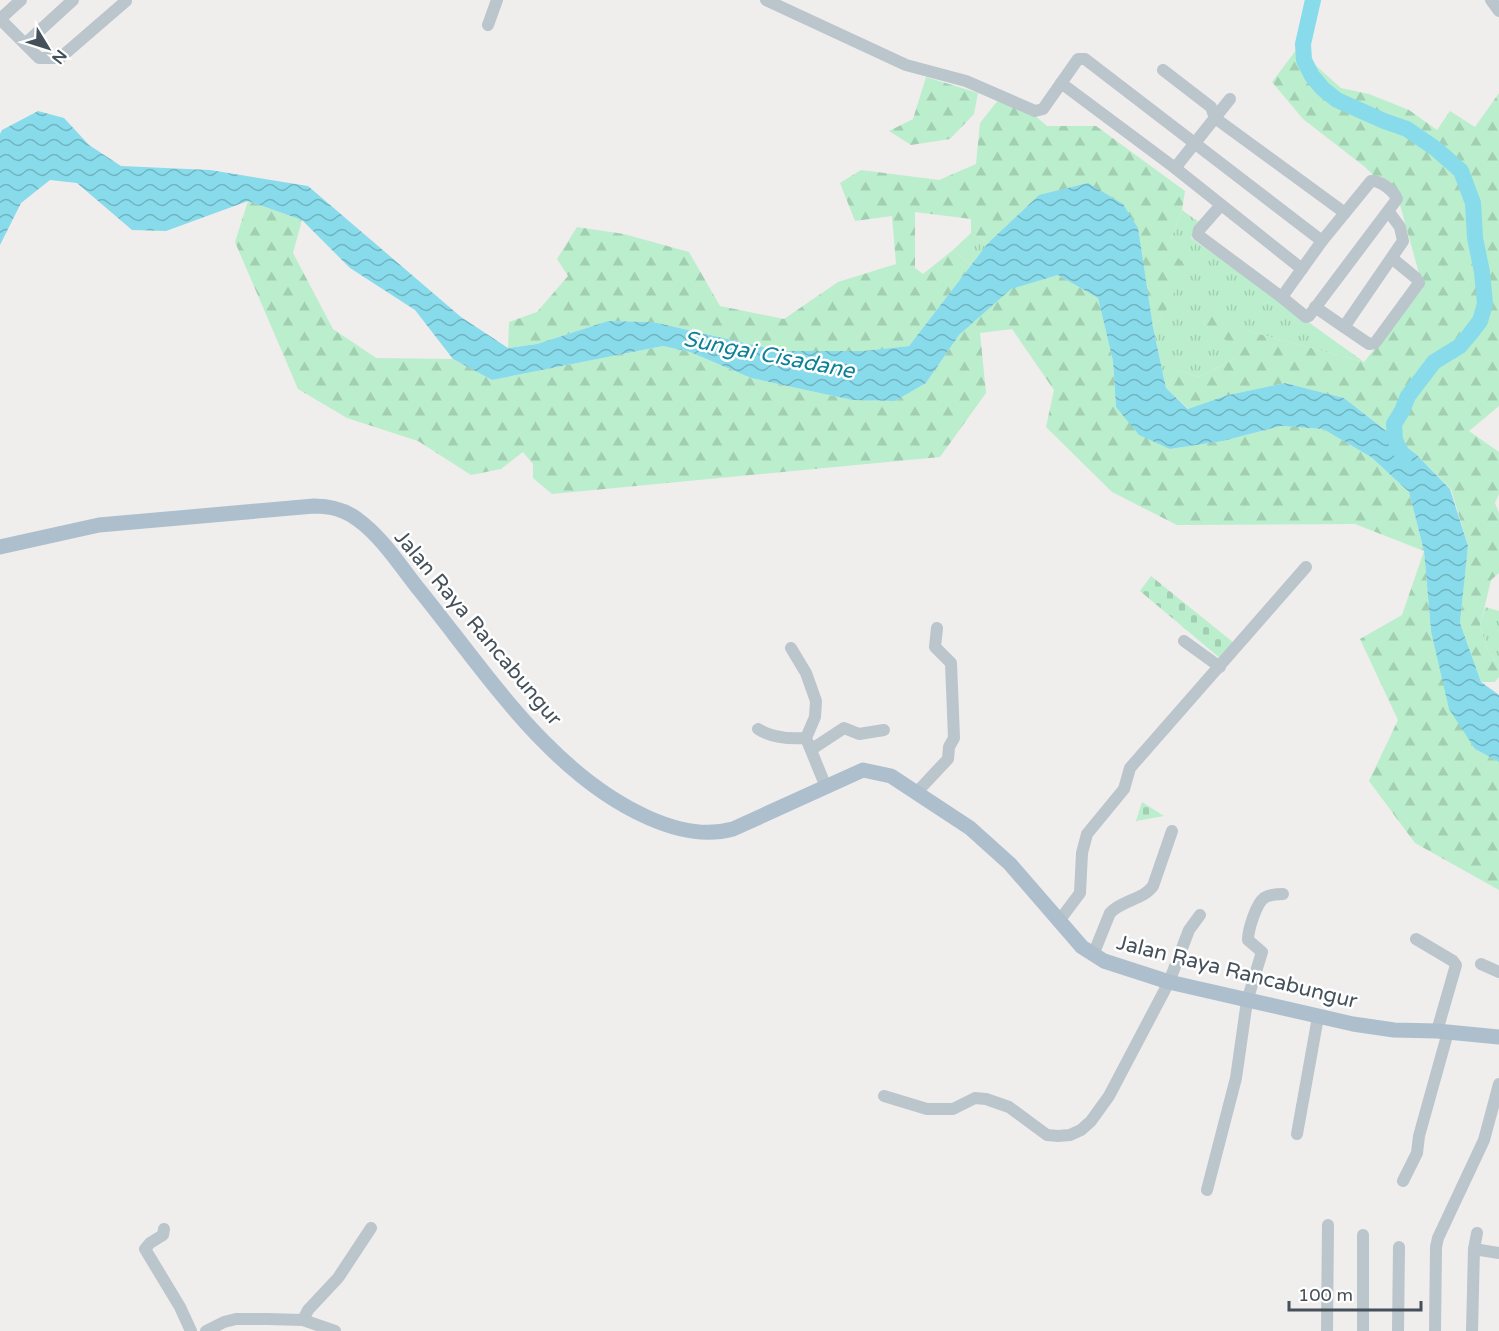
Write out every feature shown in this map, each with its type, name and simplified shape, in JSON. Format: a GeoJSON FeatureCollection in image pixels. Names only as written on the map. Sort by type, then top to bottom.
{"type":"FeatureCollection","features":[{"type":"Feature","properties":{"kind":"main road","name":"Jalan Raya Rancabungur"},"geometry":{"type":"LineString","coordinates":[[0,547],[99,525],[314,506],[337,508],[358,519],[371,531],[485,675],[548,746],[589,783],[626,808],[680,829],[701,833],[722,832],[733,830],[863,770],[891,776],[970,828],[990,844],[1082,947],[1104,961],[1169,982],[1318,1017],[1394,1030],[1443,1031],[1499,1037]]}},
{"type":"Feature","properties":{"kind":"street"},"geometry":{"type":"LineString","coordinates":[[21,0],[0,19],[39,58],[60,58],[126,1]]}},
{"type":"Feature","properties":{"kind":"street"},"geometry":{"type":"LineString","coordinates":[[25,44],[74,0]]}},
{"type":"Feature","properties":{"kind":"street"},"geometry":{"type":"LineString","coordinates":[[489,25],[497,0]]}},
{"type":"Feature","properties":{"kind":"street"},"geometry":{"type":"LineString","coordinates":[[766,0],[906,65],[966,81],[1035,111],[1043,109],[1078,59],[1085,59],[1322,241]]}},
{"type":"Feature","properties":{"kind":"street"},"geometry":{"type":"LineString","coordinates":[[1491,0],[1499,11]]}},
{"type":"Feature","properties":{"kind":"street"},"geometry":{"type":"LineString","coordinates":[[1163,70],[1211,107],[1215,118],[1345,213]]}},
{"type":"Feature","properties":{"kind":"street"},"geometry":{"type":"LineString","coordinates":[[1061,83],[1175,168],[1302,269]]}},
{"type":"Feature","properties":{"kind":"street"},"geometry":{"type":"LineString","coordinates":[[1175,168],[1230,99]]}},
{"type":"Feature","properties":{"kind":"street"},"geometry":{"type":"LineString","coordinates":[[1221,204],[1199,230],[1198,235],[1306,317],[1389,212],[1397,199],[1396,196],[1374,181],[1364,189],[1322,241],[1284,294],[1284,300]]}},
{"type":"Feature","properties":{"kind":"street"},"geometry":{"type":"LineString","coordinates":[[1344,327],[1393,259],[1403,241],[1403,234],[1389,212]]}},
{"type":"Feature","properties":{"kind":"street"},"geometry":{"type":"LineString","coordinates":[[1316,307],[1369,344],[1375,343],[1419,283],[1419,280],[1393,259]]}},
{"type":"Feature","properties":{"kind":"street"},"geometry":{"type":"LineString","coordinates":[[1059,921],[1080,893],[1082,853],[1087,834],[1124,789],[1130,768],[1306,567]]}},
{"type":"Feature","properties":{"kind":"street"},"geometry":{"type":"LineString","coordinates":[[917,792],[948,759],[954,738],[951,663],[934,647],[937,628]]}},
{"type":"Feature","properties":{"kind":"street"},"geometry":{"type":"LineString","coordinates":[[1184,641],[1220,667]]}},
{"type":"Feature","properties":{"kind":"street"},"geometry":{"type":"LineString","coordinates":[[791,648],[806,673],[816,701],[809,744],[826,787]]}},
{"type":"Feature","properties":{"kind":"street"},"geometry":{"type":"LineString","coordinates":[[758,729],[767,734],[809,744],[844,728],[859,734],[884,730]]}},
{"type":"Feature","properties":{"kind":"street"},"geometry":{"type":"LineString","coordinates":[[1093,955],[1110,913],[1122,904],[1149,892],[1153,886],[1172,831]]}},
{"type":"Feature","properties":{"kind":"street"},"geometry":{"type":"LineString","coordinates":[[1207,1190],[1236,1078],[1247,1001],[1262,952],[1248,940],[1250,927],[1260,901],[1270,895],[1283,894]]}},
{"type":"Feature","properties":{"kind":"street"},"geometry":{"type":"LineString","coordinates":[[884,1096],[927,1109],[953,1109],[975,1098],[986,1099],[1009,1107],[1047,1135],[1070,1135],[1081,1130],[1100,1111],[1169,982],[1189,930],[1200,915]]}},
{"type":"Feature","properties":{"kind":"street"},"geometry":{"type":"LineString","coordinates":[[1403,1181],[1417,1153],[1456,965],[1416,939]]}},
{"type":"Feature","properties":{"kind":"street"},"geometry":{"type":"LineString","coordinates":[[1481,964],[1499,972]]}},
{"type":"Feature","properties":{"kind":"street"},"geometry":{"type":"LineString","coordinates":[[1297,1134],[1318,1017]]}},
{"type":"Feature","properties":{"kind":"street"},"geometry":{"type":"LineString","coordinates":[[1435,1331],[1437,1238],[1484,1140],[1499,1084]]}},
{"type":"Feature","properties":{"kind":"street"},"geometry":{"type":"LineString","coordinates":[[1327,1331],[1328,1225]]}},
{"type":"Feature","properties":{"kind":"street"},"geometry":{"type":"LineString","coordinates":[[303,1320],[308,1310],[338,1278],[371,1228]]}},
{"type":"Feature","properties":{"kind":"street"},"geometry":{"type":"LineString","coordinates":[[165,1229],[163,1235],[145,1249],[180,1307],[191,1331]]}},
{"type":"Feature","properties":{"kind":"street"},"geometry":{"type":"LineString","coordinates":[[1472,1331],[1474,1250],[1477,1233]]}},
{"type":"Feature","properties":{"kind":"street"},"geometry":{"type":"LineString","coordinates":[[1363,1234],[1363,1331]]}},
{"type":"Feature","properties":{"kind":"street"},"geometry":{"type":"LineString","coordinates":[[1398,1331],[1399,1247]]}},
{"type":"Feature","properties":{"kind":"street"},"geometry":{"type":"LineString","coordinates":[[1474,1250],[1499,1253]]}},
{"type":"Feature","properties":{"kind":"street"},"geometry":{"type":"LineString","coordinates":[[206,1331],[236,1319],[303,1320],[335,1331]]}},
{"type":"Feature","properties":{"kind":"green space"},"geometry":{"type":"Polygon","coordinates":[[[1297,49],[1341,88],[1369,94],[1409,110],[1437,130],[1450,111],[1475,127],[1499,93],[1499,406],[1469,431],[1499,452],[1499,494],[1495,503],[1499,513],[1499,573],[1491,580],[1480,626],[1488,651],[1499,665],[1499,677],[1495,682],[1481,682],[1460,623],[1468,546],[1451,489],[1417,455],[1344,398],[1285,383],[1228,395],[1189,409],[1166,388],[1178,370],[1199,377],[1236,358],[1240,351],[1203,323],[1211,308],[1251,332],[1364,362],[1423,288],[1399,201],[1365,167],[1303,119],[1272,82],[1297,49]]]}},
{"type":"Feature","properties":{"kind":"green space"},"geometry":{"type":"Polygon","coordinates":[[[926,77],[978,93],[974,114],[950,139],[911,145],[889,131],[913,119],[926,77]]]}},
{"type":"Feature","properties":{"kind":"green space"},"geometry":{"type":"Polygon","coordinates":[[[999,99],[1020,103],[1047,126],[1096,126],[1185,191],[1182,210],[1168,247],[1186,266],[1164,315],[1153,327],[1137,228],[1039,195],[988,243],[971,233],[971,219],[915,212],[915,268],[923,274],[953,250],[971,265],[909,346],[863,351],[780,351],[653,322],[608,321],[537,344],[508,348],[509,322],[537,312],[568,276],[557,259],[577,227],[624,234],[689,252],[720,306],[784,319],[838,282],[896,264],[892,216],[855,221],[840,183],[861,170],[939,180],[976,164],[980,123],[999,99]]]}},
{"type":"Feature","properties":{"kind":"green space"},"geometry":{"type":"Polygon","coordinates":[[[248,201],[302,220],[293,253],[333,329],[376,358],[453,359],[492,380],[663,346],[690,352],[751,378],[852,400],[895,401],[926,383],[959,335],[1011,288],[1058,275],[1098,298],[1113,361],[1116,407],[1170,449],[1223,441],[1281,426],[1323,429],[1371,457],[1409,492],[1424,551],[1355,524],[1177,525],[1112,492],[1046,427],[1054,390],[1012,329],[980,333],[986,393],[940,457],[552,494],[533,478],[533,464],[523,452],[501,469],[471,475],[418,441],[347,418],[298,389],[235,242],[248,201]]]}},
{"type":"Feature","properties":{"kind":"green space"},"geometry":{"type":"Polygon","coordinates":[[[1182,210],[1200,223],[1191,238],[1364,362],[1251,332],[1211,309],[1203,323],[1241,351],[1236,358],[1199,377],[1178,370],[1166,388],[1153,327],[1164,315],[1168,247],[1182,210]]]}},
{"type":"Feature","properties":{"kind":"green space"},"geometry":{"type":"Polygon","coordinates":[[[971,233],[988,243],[971,265],[953,250],[971,233]]]}},
{"type":"Feature","properties":{"kind":"green space"},"geometry":{"type":"Polygon","coordinates":[[[1424,551],[1431,631],[1475,749],[1499,762],[1499,890],[1415,843],[1369,781],[1398,720],[1360,639],[1402,615],[1424,551]]]}},
{"type":"Feature","properties":{"kind":"green space"},"geometry":{"type":"Polygon","coordinates":[[[1151,576],[1234,643],[1221,659],[1140,591],[1151,576]]]}},
{"type":"Feature","properties":{"kind":"green space"},"geometry":{"type":"Polygon","coordinates":[[[1485,607],[1499,611],[1499,665],[1488,651],[1480,626],[1485,607]]]}},
{"type":"Feature","properties":{"kind":"green space"},"geometry":{"type":"Polygon","coordinates":[[[1142,802],[1164,816],[1136,821],[1142,802]]]}},
{"type":"Feature","properties":{"kind":"water","name":"Sungai Cisadane"},"geometry":{"type":"Polygon","coordinates":[[[38,111],[64,118],[89,145],[121,166],[210,170],[308,186],[461,317],[508,348],[537,344],[608,321],[653,322],[780,351],[863,351],[909,346],[988,243],[1039,195],[1088,183],[1123,204],[1138,228],[1153,327],[1166,388],[1188,409],[1228,395],[1285,383],[1344,398],[1417,455],[1450,489],[1468,546],[1460,623],[1481,682],[1499,695],[1499,762],[1475,749],[1449,709],[1431,631],[1424,551],[1409,492],[1371,457],[1323,429],[1281,426],[1223,441],[1170,449],[1139,435],[1116,407],[1113,361],[1098,298],[1058,275],[1011,289],[959,335],[926,383],[895,401],[852,400],[751,378],[690,352],[663,346],[492,380],[453,359],[415,310],[350,268],[302,220],[248,201],[166,231],[132,230],[77,183],[50,180],[21,203],[0,245],[0,134],[2,130],[38,111]]]}},
{"type":"Feature","properties":{"kind":"waterway"},"geometry":{"type":"LineString","coordinates":[[1313,0],[1303,44],[1304,60],[1312,76],[1337,100],[1407,129],[1436,149],[1461,171],[1473,203],[1475,238],[1482,272],[1485,304],[1480,321],[1460,346],[1434,362],[1408,396],[1394,424],[1395,440],[1404,458]]}}]}
